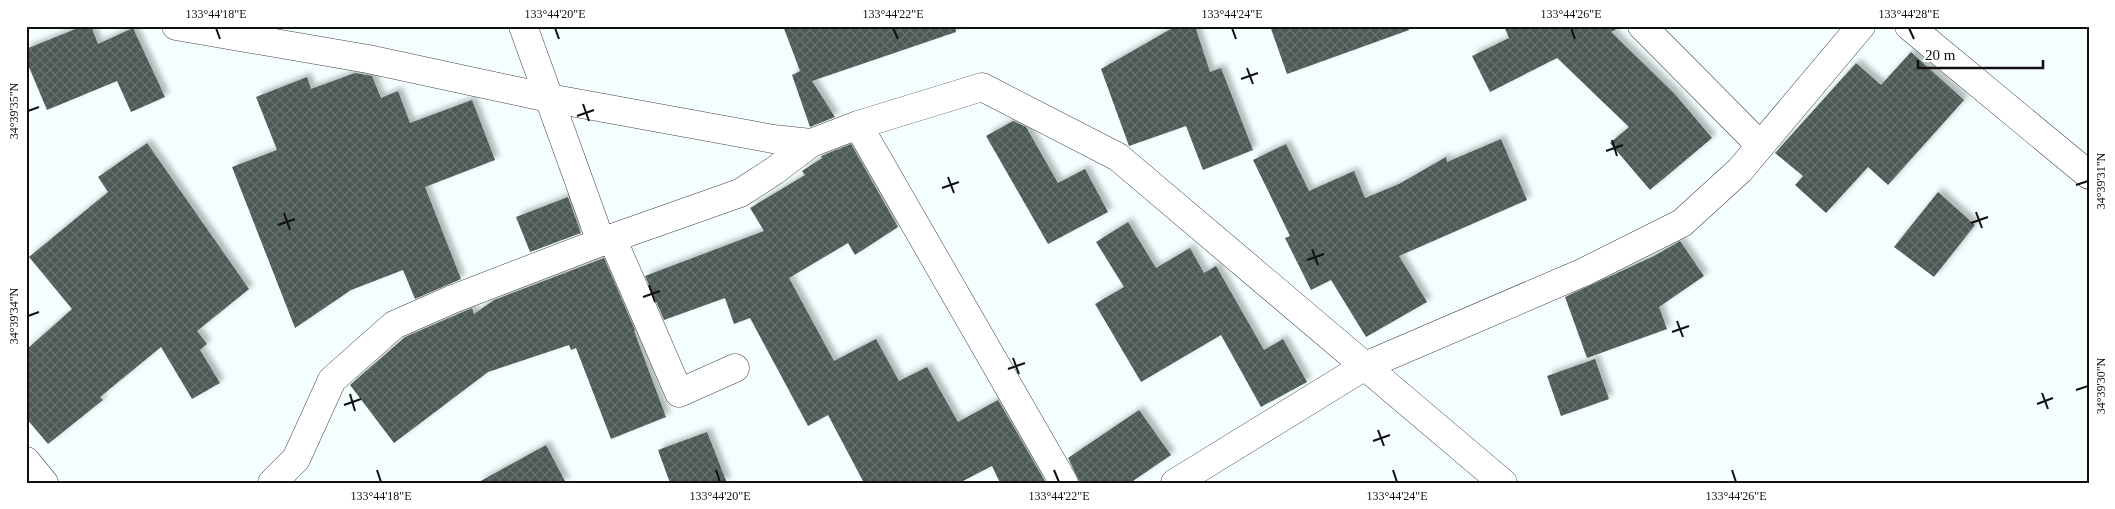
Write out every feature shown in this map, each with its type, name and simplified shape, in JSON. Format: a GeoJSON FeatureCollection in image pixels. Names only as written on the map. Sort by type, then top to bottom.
{"type":"FeatureCollection","features":[{"type":"Feature","properties":{"kind":"street"},"geometry":{"type":"LineString","coordinates":[[176,26],[368,59],[549,98],[773,139],[811,143]]}},
{"type":"Feature","properties":{"kind":"street"},"geometry":{"type":"LineString","coordinates":[[523,26],[549,98],[607,240],[678,393],[736,368]]}},
{"type":"Feature","properties":{"kind":"street"},"geometry":{"type":"LineString","coordinates":[[1642,26],[1760,144]]}},
{"type":"Feature","properties":{"kind":"street"},"geometry":{"type":"LineString","coordinates":[[1175,483],[1365,366],[1584,272],[1682,223],[1740,170],[1861,26]]}},
{"type":"Feature","properties":{"kind":"street"},"geometry":{"type":"LineString","coordinates":[[1910,26],[2089,175]]}},
{"type":"Feature","properties":{"kind":"street"},"geometry":{"type":"LineString","coordinates":[[272,483],[296,459],[332,380],[394,325],[453,298],[607,240],[740,193],[774,172],[811,143],[858,125],[982,87],[1118,157],[1503,483]]}},
{"type":"Feature","properties":{"kind":"street"},"geometry":{"type":"LineString","coordinates":[[858,125],[1064,483]]}},
{"type":"Feature","properties":{"kind":"street"},"geometry":{"type":"LineString","coordinates":[[26,461],[44,483]]}},
{"type":"Feature","properties":{"kind":"building"},"geometry":{"type":"Polygon","coordinates":[[[83,26],[91,26],[98,44],[133,28],[165,97],[131,112],[117,81],[47,110],[26,60],[26,49],[83,26]]]}},
{"type":"Feature","properties":{"kind":"building"},"geometry":{"type":"Polygon","coordinates":[[[783,26],[955,26],[956,32],[812,81],[835,117],[810,127],[792,75],[800,71],[783,26]]]}},
{"type":"Feature","properties":{"kind":"building"},"geometry":{"type":"Polygon","coordinates":[[[1176,26],[1195,26],[1210,72],[1221,68],[1253,150],[1203,170],[1186,126],[1129,146],[1101,69],[1176,26]]]}},
{"type":"Feature","properties":{"kind":"building"},"geometry":{"type":"Polygon","coordinates":[[[1270,26],[1408,26],[1409,30],[1287,74],[1270,26]]]}},
{"type":"Feature","properties":{"kind":"building"},"geometry":{"type":"Polygon","coordinates":[[[1504,26],[1622,26],[1611,32],[1674,93],[1712,138],[1650,190],[1610,143],[1629,127],[1557,58],[1490,92],[1472,56],[1509,38],[1504,26]]]}},
{"type":"Feature","properties":{"kind":"building"},"geometry":{"type":"Polygon","coordinates":[[[1911,52],[1964,100],[1888,185],[1868,167],[1826,213],[1795,185],[1803,176],[1775,153],[1856,63],[1881,85],[1911,52]]]}},
{"type":"Feature","properties":{"kind":"building"},"geometry":{"type":"Polygon","coordinates":[[[355,73],[372,76],[381,98],[398,91],[410,123],[472,100],[495,160],[425,187],[461,279],[415,299],[403,270],[351,290],[295,328],[232,167],[277,150],[256,97],[307,77],[311,89],[355,73]]]}},
{"type":"Feature","properties":{"kind":"building"},"geometry":{"type":"Polygon","coordinates":[[[1013,121],[1026,127],[1058,183],[1085,169],[1108,212],[1048,244],[986,136],[1013,121]]]}},
{"type":"Feature","properties":{"kind":"building"},"geometry":{"type":"Polygon","coordinates":[[[1501,139],[1527,200],[1399,256],[1427,302],[1366,337],[1331,280],[1311,290],[1285,238],[1290,236],[1253,160],[1286,144],[1309,191],[1354,171],[1365,198],[1399,184],[1446,157],[1447,162],[1501,139]]]}},
{"type":"Feature","properties":{"kind":"building"},"geometry":{"type":"Polygon","coordinates":[[[147,143],[249,289],[197,331],[207,344],[200,350],[220,383],[192,399],[161,347],[100,397],[103,400],[48,444],[26,418],[26,350],[72,309],[29,257],[108,192],[98,177],[147,143]]]}},
{"type":"Feature","properties":{"kind":"building"},"geometry":{"type":"Polygon","coordinates":[[[851,144],[898,227],[855,255],[848,243],[789,278],[834,361],[876,339],[899,381],[927,367],[958,422],[998,400],[1046,483],[1000,483],[992,466],[959,483],[864,483],[828,415],[808,426],[750,318],[734,324],[725,298],[664,320],[645,276],[764,231],[750,208],[805,175],[802,171],[822,158],[821,156],[851,144]]]}},
{"type":"Feature","properties":{"kind":"building"},"geometry":{"type":"Polygon","coordinates":[[[1938,192],[1975,225],[1934,277],[1894,247],[1938,192]]]}},
{"type":"Feature","properties":{"kind":"building"},"geometry":{"type":"Polygon","coordinates":[[[568,197],[581,233],[530,252],[516,217],[568,197]]]}},
{"type":"Feature","properties":{"kind":"building"},"geometry":{"type":"Polygon","coordinates":[[[1128,222],[1156,268],[1190,248],[1204,273],[1216,266],[1264,350],[1283,339],[1307,382],[1261,407],[1221,335],[1141,382],[1095,304],[1124,287],[1096,242],[1128,222]]]}},
{"type":"Feature","properties":{"kind":"building"},"geometry":{"type":"Polygon","coordinates":[[[1680,241],[1704,276],[1659,307],[1667,329],[1587,358],[1565,297],[1654,256],[1680,241]]]}},
{"type":"Feature","properties":{"kind":"building"},"geometry":{"type":"Polygon","coordinates":[[[604,258],[635,330],[666,417],[611,439],[576,348],[571,350],[569,345],[488,372],[394,443],[350,385],[405,337],[472,308],[474,314],[494,300],[604,258]]]}},
{"type":"Feature","properties":{"kind":"building"},"geometry":{"type":"Polygon","coordinates":[[[1595,359],[1609,399],[1561,416],[1547,376],[1595,359]]]}},
{"type":"Feature","properties":{"kind":"building"},"geometry":{"type":"Polygon","coordinates":[[[1139,410],[1171,455],[1130,483],[1080,483],[1068,458],[1139,410]]]}},
{"type":"Feature","properties":{"kind":"building"},"geometry":{"type":"Polygon","coordinates":[[[707,432],[727,483],[670,483],[658,450],[707,432]]]}},
{"type":"Feature","properties":{"kind":"building"},"geometry":{"type":"Polygon","coordinates":[[[546,445],[566,483],[477,483],[546,445]]]}}]}
